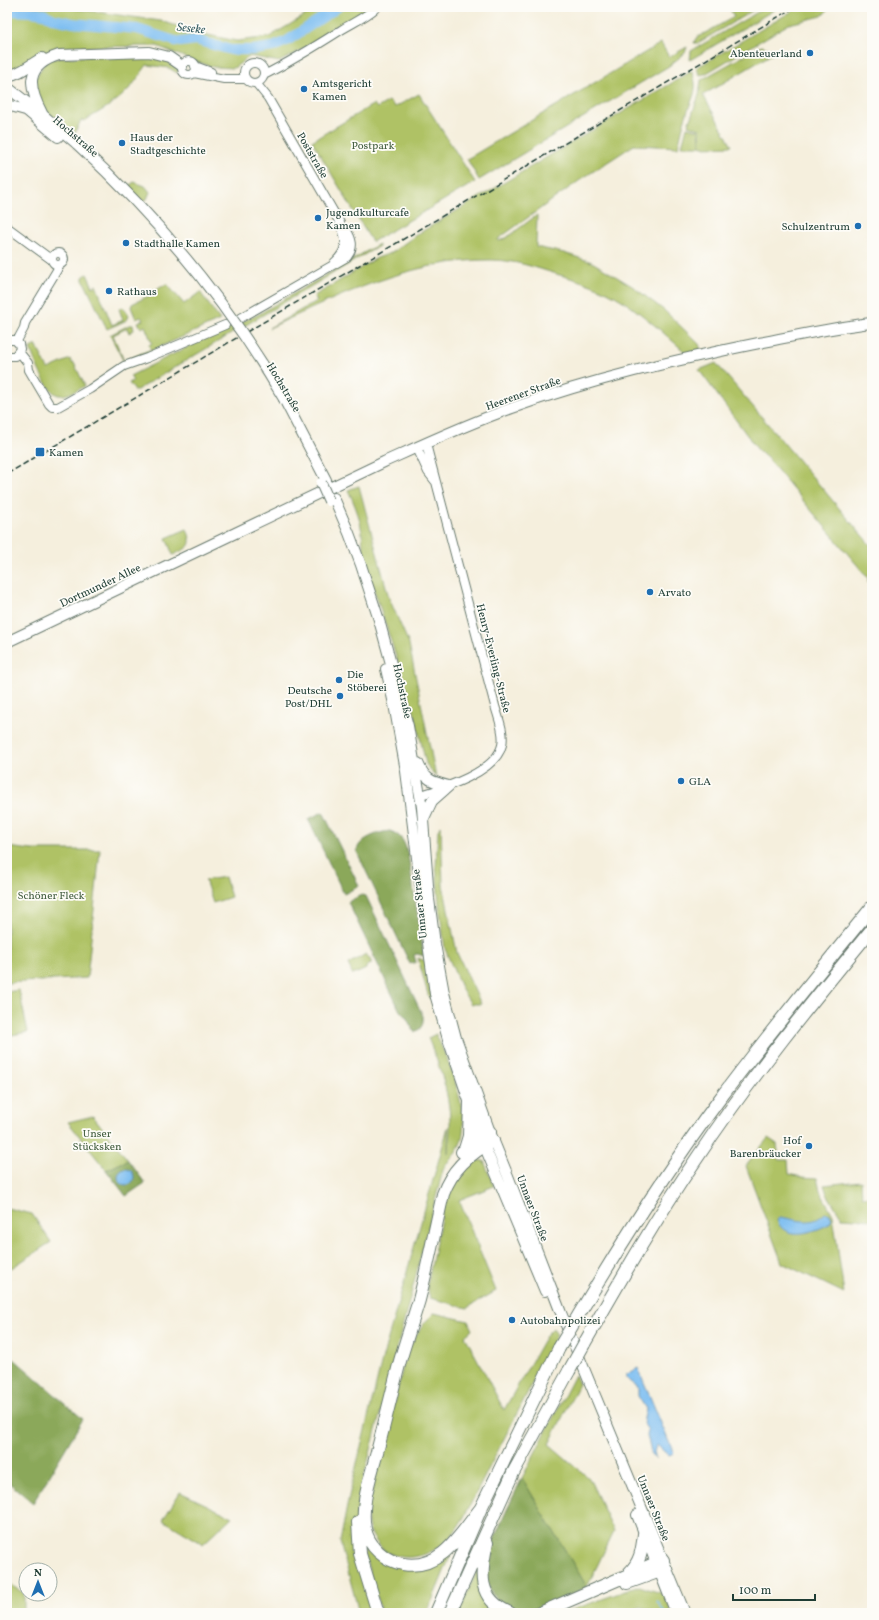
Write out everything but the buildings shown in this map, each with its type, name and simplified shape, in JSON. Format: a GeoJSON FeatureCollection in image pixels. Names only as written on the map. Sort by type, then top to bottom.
{"type":"FeatureCollection","features":[{"type":"Feature","properties":{"kind":"highway"},"geometry":{"type":"LineString","coordinates":[[436,1613],[481,1508],[559,1348],[575,1320],[649,1201],[714,1107],[784,1016],[869,911]]}},
{"type":"Feature","properties":{"kind":"highway"},"geometry":{"type":"LineString","coordinates":[[450,1613],[494,1514],[534,1433],[659,1216],[731,1108],[808,1008],[872,929]]}},
{"type":"Feature","properties":{"kind":"highway"},"geometry":{"type":"LineString","coordinates":[[465,1149],[469,1136],[470,1102]]}},
{"type":"Feature","properties":{"kind":"highway"},"geometry":{"type":"LineString","coordinates":[[378,1613],[360,1554],[358,1528],[360,1502],[414,1299],[439,1190],[456,1158],[465,1149],[487,1138]]}},
{"type":"Feature","properties":{"kind":"highway"},"geometry":{"type":"LineString","coordinates":[[481,1508],[444,1554],[421,1564],[409,1565],[396,1563],[385,1557],[376,1550],[369,1540],[365,1530],[364,1519],[366,1494],[418,1300],[442,1194],[457,1168],[487,1138]]}},
{"type":"Feature","properties":{"kind":"highway"},"geometry":{"type":"LineString","coordinates":[[494,1514],[482,1568],[483,1582],[486,1592],[493,1602],[500,1609],[510,1613]]}},
{"type":"Feature","properties":{"kind":"highway"},"geometry":{"type":"LineString","coordinates":[[627,1575],[642,1556],[644,1534]]}},
{"type":"Feature","properties":{"kind":"highway"},"geometry":{"type":"LineString","coordinates":[[540,1613],[627,1575],[661,1566]]}},
{"type":"Feature","properties":{"kind":"highway"},"geometry":{"type":"LineString","coordinates":[[554,1613],[629,1582],[661,1566]]}},
{"type":"Feature","properties":{"kind":"main road"},"geometry":{"type":"LineString","coordinates":[[7,76],[23,71],[40,58],[65,50],[149,47],[170,52],[190,67]]}},
{"type":"Feature","properties":{"kind":"main road"},"geometry":{"type":"LineString","coordinates":[[43,114],[33,94],[33,73],[41,63],[47,59],[59,55],[149,52],[158,53],[169,57],[190,67]]}},
{"type":"Feature","properties":{"kind":"main road","name":"Hochstraße"},"geometry":{"type":"LineString","coordinates":[[7,87],[43,114],[95,169],[130,203],[181,260],[217,306],[282,400],[350,533],[379,620],[414,753]]}},
{"type":"Feature","properties":{"kind":"main road","name":"Hochstraße"},"geometry":{"type":"LineString","coordinates":[[7,96],[61,134]]}},
{"type":"Feature","properties":{"kind":"main road"},"geometry":{"type":"LineString","coordinates":[[7,105],[29,111]]}},
{"type":"Feature","properties":{"kind":"main road","name":"Heerener Straße"},"geometry":{"type":"LineString","coordinates":[[203,549],[422,446],[511,408],[608,378],[709,353],[819,331],[872,323]]}},
{"type":"Feature","properties":{"kind":"main road","name":"Hochstraße"},"geometry":{"type":"LineString","coordinates":[[332,500],[373,622],[389,679],[406,771]]}},
{"type":"Feature","properties":{"kind":"main road","name":"Dortmunder Allee"},"geometry":{"type":"LineString","coordinates":[[7,642],[203,549]]}},
{"type":"Feature","properties":{"kind":"main road"},"geometry":{"type":"LineString","coordinates":[[414,753],[427,779],[449,786]]}},
{"type":"Feature","properties":{"kind":"main road","name":"Unnaer Straße"},"geometry":{"type":"LineString","coordinates":[[414,753],[421,795],[429,899],[444,993],[487,1138],[644,1534],[685,1613]]}},
{"type":"Feature","properties":{"kind":"main road","name":"Unnaer Straße"},"geometry":{"type":"LineString","coordinates":[[406,771],[436,994],[448,1039],[470,1102],[487,1138],[561,1313],[661,1566],[676,1613]]}},
{"type":"Feature","properties":{"kind":"main road"},"geometry":{"type":"LineString","coordinates":[[423,820],[432,801],[449,786]]}},
{"type":"Feature","properties":{"kind":"main road"},"geometry":{"type":"LineString","coordinates":[[409,797],[421,795]]}},
{"type":"Feature","properties":{"kind":"street"},"geometry":{"type":"LineString","coordinates":[[190,67],[223,74],[245,75],[251,82],[281,66],[347,26],[371,7]]}},
{"type":"Feature","properties":{"kind":"street"},"geometry":{"type":"LineString","coordinates":[[347,26],[358,22],[377,7]]}},
{"type":"Feature","properties":{"kind":"street"},"geometry":{"type":"LineString","coordinates":[[245,75],[248,65],[253,63],[261,76]]}},
{"type":"Feature","properties":{"kind":"street","name":"Poststraße"},"geometry":{"type":"LineString","coordinates":[[239,319],[346,257],[352,247],[351,237],[340,223],[268,98],[261,76]]}},
{"type":"Feature","properties":{"kind":"street"},"geometry":{"type":"LineString","coordinates":[[7,227],[55,260],[57,270],[25,323],[24,328],[12,340],[20,346],[14,354],[28,363],[29,370],[43,395],[52,407],[58,407],[65,404],[90,389],[105,384],[135,366],[142,360],[225,325]]}},
{"type":"Feature","properties":{"kind":"street","name":"Henry-Everling-Straße"},"geometry":{"type":"LineString","coordinates":[[421,795],[449,786],[480,770],[493,760],[502,745],[502,735],[461,574],[436,482],[428,472],[422,446]]}},
{"type":"Feature","properties":{"kind":"green space"},"geometry":{"type":"Polygon","coordinates":[[[7,7],[62,7],[161,21],[203,34],[237,41],[269,37],[319,7],[369,7],[298,52],[279,62],[250,56],[234,68],[213,67],[195,61],[201,64],[157,46],[84,47],[62,48],[50,51],[11,70],[7,69],[7,7]]]}},
{"type":"Feature","properties":{"kind":"green space"},"geometry":{"type":"Polygon","coordinates":[[[729,7],[759,7],[698,43],[694,43],[696,38],[734,17],[729,7]]]}},
{"type":"Feature","properties":{"kind":"green space"},"geometry":{"type":"Polygon","coordinates":[[[766,7],[779,7],[690,60],[691,51],[766,7]]]}},
{"type":"Feature","properties":{"kind":"green space"},"geometry":{"type":"Polygon","coordinates":[[[799,7],[831,7],[822,16],[789,24],[705,74],[700,75],[696,68],[799,7]]]}},
{"type":"Feature","properties":{"kind":"green space"},"geometry":{"type":"Polygon","coordinates":[[[661,43],[669,57],[687,47],[685,53],[669,66],[479,180],[467,159],[661,43]]]}},
{"type":"Feature","properties":{"kind":"green space"},"geometry":{"type":"Polygon","coordinates":[[[761,46],[777,51],[703,95],[732,146],[701,147],[700,129],[688,125],[699,95],[701,80],[761,46]]]}},
{"type":"Feature","properties":{"kind":"green space"},"geometry":{"type":"Polygon","coordinates":[[[149,52],[182,66],[177,73],[169,68],[147,65],[123,95],[96,114],[84,121],[81,120],[75,133],[69,137],[43,115],[32,84],[47,59],[149,52]]]}},
{"type":"Feature","properties":{"kind":"green space"},"geometry":{"type":"Polygon","coordinates":[[[692,71],[695,88],[684,121],[678,147],[634,145],[583,178],[498,239],[499,241],[506,238],[537,215],[536,247],[564,253],[592,262],[632,286],[665,311],[699,344],[701,350],[686,353],[656,326],[623,301],[599,288],[532,266],[499,260],[462,261],[404,273],[349,292],[269,328],[317,301],[314,296],[377,258],[391,253],[416,235],[692,71]]]}},
{"type":"Feature","properties":{"kind":"green space","name":"Postpark"},"geometry":{"type":"Polygon","coordinates":[[[419,94],[475,182],[372,242],[312,141],[374,104],[377,108],[389,101],[395,107],[419,94]]]}},
{"type":"Feature","properties":{"kind":"green space"},"geometry":{"type":"Polygon","coordinates":[[[687,127],[699,130],[700,146],[682,146],[687,127]]]}},
{"type":"Feature","properties":{"kind":"green space"},"geometry":{"type":"Polygon","coordinates":[[[134,182],[145,186],[150,192],[147,199],[142,202],[128,190],[130,185],[134,182]]]}},
{"type":"Feature","properties":{"kind":"green space"},"geometry":{"type":"Polygon","coordinates":[[[379,244],[379,246],[135,391],[129,383],[133,381],[130,376],[197,342],[257,315],[379,244]]]}},
{"type":"Feature","properties":{"kind":"green space"},"geometry":{"type":"Polygon","coordinates":[[[87,274],[93,287],[96,285],[112,325],[123,320],[119,309],[123,307],[129,316],[127,320],[107,329],[83,280],[83,277],[87,274]]]}},
{"type":"Feature","properties":{"kind":"green space"},"geometry":{"type":"Polygon","coordinates":[[[167,284],[184,304],[200,292],[220,320],[151,351],[149,345],[152,343],[145,326],[141,328],[138,322],[143,320],[141,317],[136,319],[131,307],[132,304],[150,295],[149,293],[167,284]]]}},
{"type":"Feature","properties":{"kind":"green space"},"geometry":{"type":"Polygon","coordinates":[[[129,325],[133,325],[134,330],[129,333],[127,328],[113,335],[124,361],[149,350],[150,352],[124,362],[110,335],[129,325]]]}},
{"type":"Feature","properties":{"kind":"green space"},"geometry":{"type":"Polygon","coordinates":[[[36,345],[48,369],[70,359],[72,363],[74,363],[85,386],[66,395],[54,393],[46,383],[30,348],[36,345]]]}},
{"type":"Feature","properties":{"kind":"green space"},"geometry":{"type":"Polygon","coordinates":[[[716,363],[872,547],[872,587],[868,582],[868,578],[768,459],[758,450],[699,370],[716,363]]]}},
{"type":"Feature","properties":{"kind":"green space"},"geometry":{"type":"Polygon","coordinates":[[[359,486],[389,598],[409,644],[436,777],[426,764],[414,711],[363,556],[360,522],[348,490],[359,486]]]}},
{"type":"Feature","properties":{"kind":"green space"},"geometry":{"type":"Polygon","coordinates":[[[187,529],[190,540],[189,546],[173,555],[166,538],[187,529]]]}},
{"type":"Feature","properties":{"kind":"green space"},"geometry":{"type":"Polygon","coordinates":[[[323,812],[359,886],[344,894],[308,819],[323,812]]]}},
{"type":"Feature","properties":{"kind":"green space"},"geometry":{"type":"Polygon","coordinates":[[[441,826],[443,885],[457,953],[481,1004],[471,1004],[462,990],[445,949],[436,867],[438,830],[441,826]]]}},
{"type":"Feature","properties":{"kind":"green space"},"geometry":{"type":"Polygon","coordinates":[[[390,831],[400,837],[407,851],[424,956],[417,954],[414,955],[416,962],[410,964],[357,852],[361,843],[369,837],[390,831]]]}},
{"type":"Feature","properties":{"kind":"green space","name":"Schöner Fleck"},"geometry":{"type":"Polygon","coordinates":[[[7,847],[33,850],[100,850],[87,978],[7,983],[7,847]]]}},
{"type":"Feature","properties":{"kind":"green space"},"geometry":{"type":"Polygon","coordinates":[[[225,877],[231,897],[213,903],[205,880],[225,877]]]}},
{"type":"Feature","properties":{"kind":"green space"},"geometry":{"type":"Polygon","coordinates":[[[361,895],[366,896],[423,1016],[422,1026],[414,1032],[405,1015],[400,1011],[348,902],[361,895]]]}},
{"type":"Feature","properties":{"kind":"green space"},"geometry":{"type":"Polygon","coordinates":[[[366,954],[371,961],[371,964],[366,967],[366,969],[353,975],[348,964],[366,954]]]}},
{"type":"Feature","properties":{"kind":"green space"},"geometry":{"type":"Polygon","coordinates":[[[418,958],[426,961],[432,997],[429,998],[418,958]]]}},
{"type":"Feature","properties":{"kind":"green space"},"geometry":{"type":"Polygon","coordinates":[[[19,990],[28,1032],[7,1036],[7,992],[19,990]]]}},
{"type":"Feature","properties":{"kind":"green space"},"geometry":{"type":"Polygon","coordinates":[[[436,1034],[457,1087],[461,1102],[463,1130],[459,1146],[443,1170],[358,1500],[354,1537],[374,1613],[359,1613],[340,1542],[349,1496],[382,1360],[448,1127],[448,1153],[450,1128],[449,1105],[444,1082],[428,1038],[436,1034]]]}},
{"type":"Feature","properties":{"kind":"green space","name":"Unser Stücksken"},"geometry":{"type":"Polygon","coordinates":[[[93,1116],[128,1160],[106,1170],[68,1122],[93,1116]]]}},
{"type":"Feature","properties":{"kind":"green space"},"geometry":{"type":"Polygon","coordinates":[[[768,1138],[777,1144],[779,1160],[788,1160],[789,1174],[817,1178],[820,1191],[833,1215],[844,1293],[782,1263],[746,1166],[768,1138]]]}},
{"type":"Feature","properties":{"kind":"green space"},"geometry":{"type":"Polygon","coordinates":[[[128,1160],[145,1183],[126,1196],[106,1170],[128,1160]]]}},
{"type":"Feature","properties":{"kind":"green space"},"geometry":{"type":"Polygon","coordinates":[[[473,1160],[484,1161],[494,1186],[459,1200],[496,1291],[467,1308],[430,1298],[427,1286],[444,1204],[452,1186],[473,1160]]]}},
{"type":"Feature","properties":{"kind":"green space"},"geometry":{"type":"Polygon","coordinates":[[[861,1181],[862,1197],[872,1196],[872,1220],[842,1218],[827,1194],[824,1185],[861,1181]]]}},
{"type":"Feature","properties":{"kind":"green space"},"geometry":{"type":"Polygon","coordinates":[[[7,1208],[32,1214],[51,1242],[7,1271],[7,1208]]]}},
{"type":"Feature","properties":{"kind":"green space"},"geometry":{"type":"Polygon","coordinates":[[[434,1313],[468,1321],[472,1330],[465,1336],[504,1410],[547,1334],[553,1328],[557,1335],[456,1530],[446,1542],[436,1549],[415,1557],[404,1557],[394,1555],[385,1550],[377,1542],[369,1529],[367,1510],[407,1351],[424,1323],[434,1313]]]}},
{"type":"Feature","properties":{"kind":"green space"},"geometry":{"type":"Polygon","coordinates":[[[14,1359],[83,1419],[33,1503],[7,1481],[7,1367],[14,1359]]]}},
{"type":"Feature","properties":{"kind":"green space"},"geometry":{"type":"Polygon","coordinates":[[[575,1375],[579,1384],[549,1444],[589,1478],[614,1531],[587,1587],[522,1478],[575,1375]]]}},
{"type":"Feature","properties":{"kind":"green space"},"geometry":{"type":"Polygon","coordinates":[[[522,1478],[587,1587],[554,1603],[531,1608],[508,1606],[498,1600],[489,1588],[485,1574],[489,1553],[494,1540],[522,1478]]]}},
{"type":"Feature","properties":{"kind":"green space"},"geometry":{"type":"Polygon","coordinates":[[[180,1492],[232,1517],[203,1544],[163,1520],[180,1492]]]}},
{"type":"Feature","properties":{"kind":"green space"},"geometry":{"type":"Polygon","coordinates":[[[364,1538],[409,1567],[452,1552],[427,1613],[381,1613],[365,1556],[364,1538]]]}},
{"type":"Feature","properties":{"kind":"green space"},"geometry":{"type":"Polygon","coordinates":[[[477,1570],[501,1613],[459,1613],[477,1570]]]}},
{"type":"Feature","properties":{"kind":"green space"},"geometry":{"type":"Polygon","coordinates":[[[7,1583],[18,1589],[18,1602],[24,1602],[24,1613],[7,1613],[7,1583]]]}},
{"type":"Feature","properties":{"kind":"green space"},"geometry":{"type":"Polygon","coordinates":[[[639,1586],[664,1594],[672,1613],[654,1613],[653,1611],[641,1607],[625,1613],[563,1613],[639,1586]]]}},
{"type":"Feature","properties":{"kind":"water"},"geometry":{"type":"Polygon","coordinates":[[[123,1169],[129,1169],[134,1174],[132,1183],[129,1185],[123,1185],[118,1180],[118,1174],[123,1169]]]}},
{"type":"Feature","properties":{"kind":"water"},"geometry":{"type":"Polygon","coordinates":[[[825,1213],[830,1214],[832,1219],[829,1224],[808,1232],[793,1233],[786,1231],[781,1227],[777,1220],[780,1217],[809,1221],[815,1220],[825,1213]]]}},
{"type":"Feature","properties":{"kind":"water"},"geometry":{"type":"Polygon","coordinates":[[[638,1368],[674,1454],[669,1456],[657,1445],[654,1451],[656,1460],[651,1454],[647,1436],[648,1430],[643,1423],[646,1409],[638,1396],[638,1387],[626,1378],[626,1375],[638,1368]]]}},
{"type":"Feature","properties":{"kind":"waterway","name":"Seseke"},"geometry":{"type":"LineString","coordinates":[[7,11],[44,14],[54,19],[73,23],[137,29],[175,41],[181,42],[196,40],[231,50],[253,50],[273,47],[287,41],[338,7]]}},
{"type":"Feature","properties":{"kind":"waterway"},"geometry":{"type":"LineString","coordinates":[[657,1601],[665,1613]]}},
{"type":"Feature","properties":{"kind":"railway"},"geometry":{"type":"LineString","coordinates":[[7,474],[795,7]]}},
{"type":"Feature","properties":{"kind":"place","name":"Abenteuerland"},"geometry":{"type":"Point","coordinates":[810,53]}},
{"type":"Feature","properties":{"kind":"place","name":"Amtsgericht Kamen"},"geometry":{"type":"Point","coordinates":[304,89]}},
{"type":"Feature","properties":{"kind":"place","name":"Haus der Stadtgeschichte"},"geometry":{"type":"Point","coordinates":[122,143]}},
{"type":"Feature","properties":{"kind":"place","name":"Jugendkulturcafe Kamen"},"geometry":{"type":"Point","coordinates":[318,218]}},
{"type":"Feature","properties":{"kind":"place","name":"Schulzentrum"},"geometry":{"type":"Point","coordinates":[858,226]}},
{"type":"Feature","properties":{"kind":"place","name":"Stadthalle Kamen"},"geometry":{"type":"Point","coordinates":[126,243]}},
{"type":"Feature","properties":{"kind":"place","name":"Rathaus"},"geometry":{"type":"Point","coordinates":[109,291]}},
{"type":"Feature","properties":{"kind":"place","name":"Kamen"},"geometry":{"type":"Point","coordinates":[40,452]}},
{"type":"Feature","properties":{"kind":"place","name":"Arvato"},"geometry":{"type":"Point","coordinates":[650,592]}},
{"type":"Feature","properties":{"kind":"place","name":"Die Stöberei"},"geometry":{"type":"Point","coordinates":[339,680]}},
{"type":"Feature","properties":{"kind":"place","name":"Deutsche Post/DHL"},"geometry":{"type":"Point","coordinates":[340,696]}},
{"type":"Feature","properties":{"kind":"place","name":"GLA"},"geometry":{"type":"Point","coordinates":[681,781]}},
{"type":"Feature","properties":{"kind":"place","name":"Hof Barenbräucker"},"geometry":{"type":"Point","coordinates":[809,1146]}},
{"type":"Feature","properties":{"kind":"place","name":"Autobahnpolizei"},"geometry":{"type":"Point","coordinates":[512,1320]}}]}
